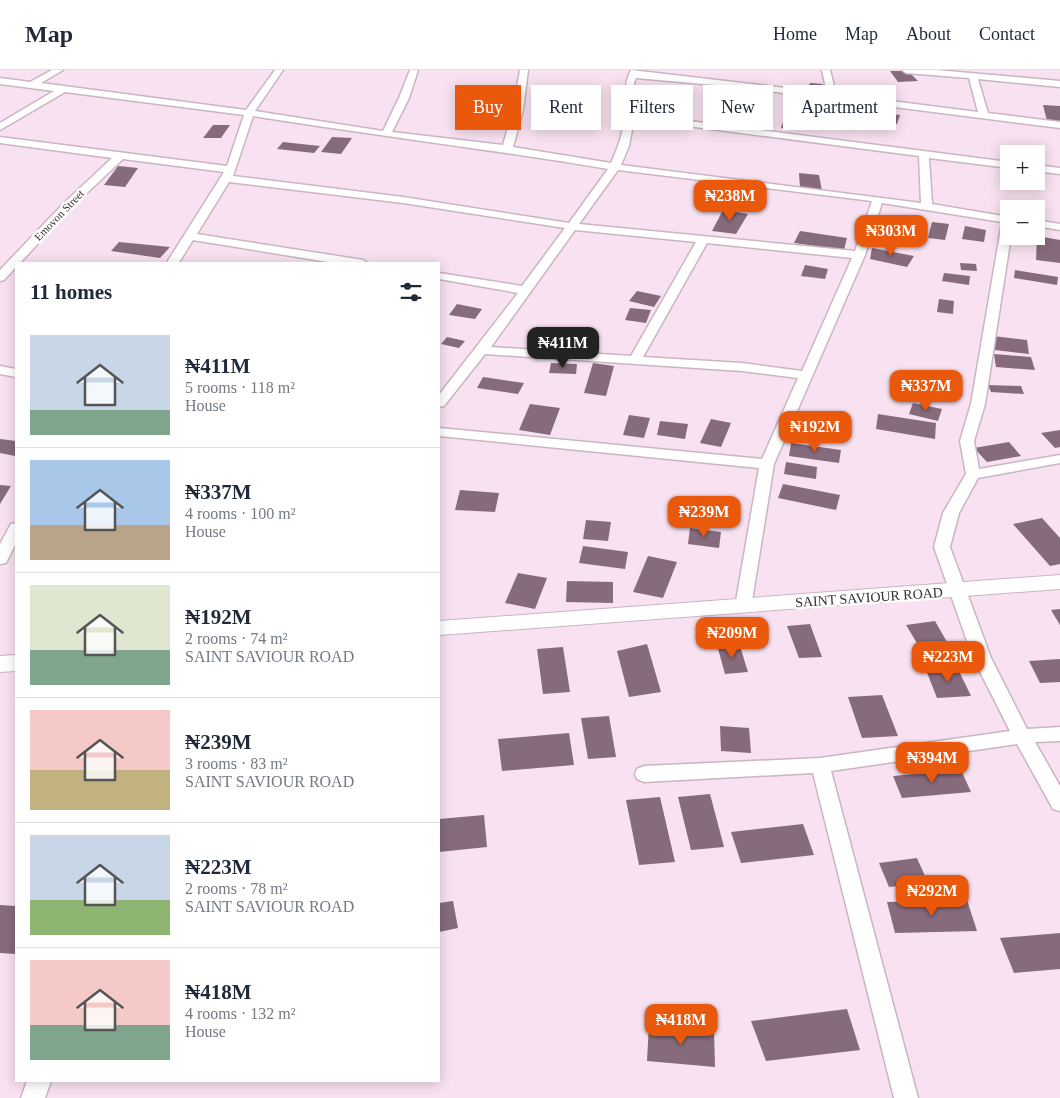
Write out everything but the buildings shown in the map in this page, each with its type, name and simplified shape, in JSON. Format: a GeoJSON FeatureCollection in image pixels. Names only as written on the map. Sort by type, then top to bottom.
{"type":"FeatureCollection","features":[{"type":"Feature","properties":{"kind":"street"},"geometry":{"type":"LineString","coordinates":[[31,85],[59,70]]}},
{"type":"Feature","properties":{"kind":"street"},"geometry":{"type":"LineString","coordinates":[[173,262],[228,174],[249,113],[278,70]]}},
{"type":"Feature","properties":{"kind":"street"},"geometry":{"type":"LineString","coordinates":[[386,134],[404,98],[414,70]]}},
{"type":"Feature","properties":{"kind":"street"},"geometry":{"type":"LineString","coordinates":[[507,148],[518,110],[524,70]]}},
{"type":"Feature","properties":{"kind":"street"},"geometry":{"type":"LineString","coordinates":[[826,70],[830,85]]}},
{"type":"Feature","properties":{"kind":"street"},"geometry":{"type":"LineString","coordinates":[[906,70],[1060,84]]}},
{"type":"Feature","properties":{"kind":"street"},"geometry":{"type":"LineString","coordinates":[[628,85],[635,72],[735,80],[783,87]]}},
{"type":"Feature","properties":{"kind":"street"},"geometry":{"type":"LineString","coordinates":[[973,76],[984,115]]}},
{"type":"Feature","properties":{"kind":"street"},"geometry":{"type":"LineString","coordinates":[[0,81],[249,113],[386,134],[507,148],[615,167],[878,199],[1000,219]]}},
{"type":"Feature","properties":{"kind":"street"},"geometry":{"type":"LineString","coordinates":[[0,127],[64,89]]}},
{"type":"Feature","properties":{"kind":"street"},"geometry":{"type":"LineString","coordinates":[[896,103],[1060,125]]}},
{"type":"Feature","properties":{"kind":"street"},"geometry":{"type":"LineString","coordinates":[[693,124],[1000,164]]}},
{"type":"Feature","properties":{"kind":"street"},"geometry":{"type":"LineString","coordinates":[[440,402],[482,350],[570,226],[615,167],[624,146],[627,130]]}},
{"type":"Feature","properties":{"kind":"street"},"geometry":{"type":"LineString","coordinates":[[0,140],[120,156],[570,226],[859,255]]}},
{"type":"Feature","properties":{"kind":"street"},"geometry":{"type":"LineString","coordinates":[[924,155],[927,207]]}},
{"type":"Feature","properties":{"kind":"street","name":"Emovon Street"},"geometry":{"type":"LineString","coordinates":[[0,278],[68,205],[120,156]]}},
{"type":"Feature","properties":{"kind":"street"},"geometry":{"type":"LineString","coordinates":[[1045,169],[1060,171]]}},
{"type":"Feature","properties":{"kind":"street"},"geometry":{"type":"LineString","coordinates":[[743,607],[766,464],[859,255],[878,199]]}},
{"type":"Feature","properties":{"kind":"street"},"geometry":{"type":"LineString","coordinates":[[1045,225],[1060,227]]}},
{"type":"Feature","properties":{"kind":"street"},"geometry":{"type":"LineString","coordinates":[[191,236],[351,262]]}},
{"type":"Feature","properties":{"kind":"street"},"geometry":{"type":"LineString","coordinates":[[636,360],[703,240]]}},
{"type":"Feature","properties":{"kind":"street"},"geometry":{"type":"LineString","coordinates":[[1004,245],[978,404],[967,441],[973,474],[951,513],[942,547],[982,658],[1022,736],[1060,803]]}},
{"type":"Feature","properties":{"kind":"street"},"geometry":{"type":"LineString","coordinates":[[440,276],[524,290]]}},
{"type":"Feature","properties":{"kind":"street"},"geometry":{"type":"LineString","coordinates":[[0,278],[15,281]]}},
{"type":"Feature","properties":{"kind":"street"},"geometry":{"type":"LineString","coordinates":[[482,350],[742,367],[805,375]]}},
{"type":"Feature","properties":{"kind":"street"},"geometry":{"type":"LineString","coordinates":[[0,370],[15,373]]}},
{"type":"Feature","properties":{"kind":"street"},"geometry":{"type":"LineString","coordinates":[[440,432],[766,464]]}},
{"type":"Feature","properties":{"kind":"street"},"geometry":{"type":"LineString","coordinates":[[973,474],[1002,471],[1060,459]]}},
{"type":"Feature","properties":{"kind":"street"},"geometry":{"type":"LineString","coordinates":[[0,559],[15,530]]}},
{"type":"Feature","properties":{"kind":"street","name":"SAINT SAVIOUR ROAD"},"geometry":{"type":"LineString","coordinates":[[440,628],[743,607],[1060,582]]}},
{"type":"Feature","properties":{"kind":"street"},"geometry":{"type":"LineString","coordinates":[[0,664],[15,663]]}},
{"type":"Feature","properties":{"kind":"street"},"geometry":{"type":"LineString","coordinates":[[644,774],[820,766],[1022,736],[1060,734]]}},
{"type":"Feature","properties":{"kind":"street"},"geometry":{"type":"LineString","coordinates":[[820,766],[906,1098]]}},
{"type":"Feature","properties":{"kind":"street"},"geometry":{"type":"LineString","coordinates":[[33,1098],[39,1082]]}}]}
